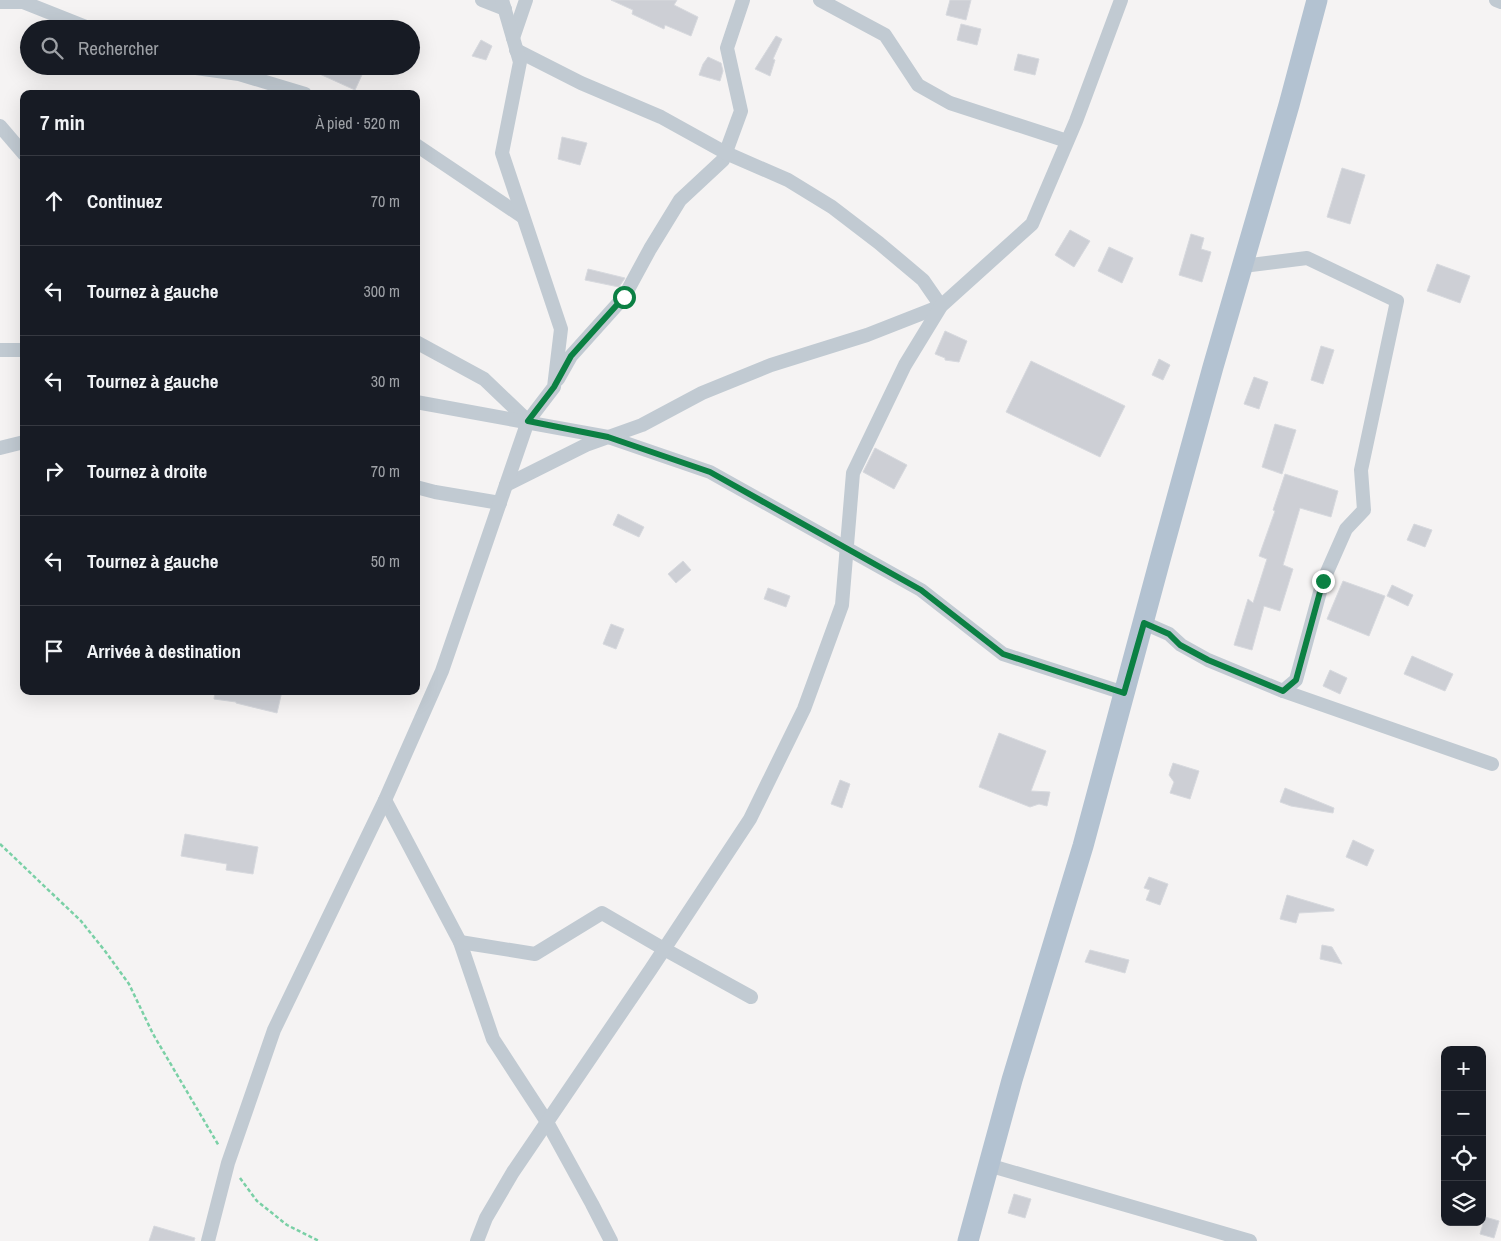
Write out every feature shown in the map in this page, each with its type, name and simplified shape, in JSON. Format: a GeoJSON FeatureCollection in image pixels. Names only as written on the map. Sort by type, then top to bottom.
{"type":"FeatureCollection","features":[{"type":"Feature","properties":{"kind":"main road"},"geometry":{"type":"LineString","coordinates":[[968,1241],[1012,1080],[1083,846],[1171,518],[1289,105],[1317,0]]}},
{"type":"Feature","properties":{"kind":"street"},"geometry":{"type":"LineString","coordinates":[[482,0],[503,5],[520,62],[502,153],[561,329],[554,387]]}},
{"type":"Feature","properties":{"kind":"street"},"geometry":{"type":"LineString","coordinates":[[515,44],[526,0]]}},
{"type":"Feature","properties":{"kind":"street"},"geometry":{"type":"LineString","coordinates":[[208,1241],[228,1163],[274,1030],[385,800],[442,671],[528,421],[554,387],[571,356],[624,297],[680,200],[723,160],[742,111],[727,48],[743,0]]}},
{"type":"Feature","properties":{"kind":"street"},"geometry":{"type":"LineString","coordinates":[[820,0],[885,35],[918,84],[950,103],[1067,141]]}},
{"type":"Feature","properties":{"kind":"street"},"geometry":{"type":"LineString","coordinates":[[477,1241],[486,1218],[513,1172],[750,820],[804,709],[842,606],[853,474],[905,365],[941,306],[1032,224],[1067,141],[1122,0]]}},
{"type":"Feature","properties":{"kind":"street"},"geometry":{"type":"LineString","coordinates":[[1496,0],[1501,2]]}},
{"type":"Feature","properties":{"kind":"street"},"geometry":{"type":"LineString","coordinates":[[0,2],[23,2],[68,20]]}},
{"type":"Feature","properties":{"kind":"street"},"geometry":{"type":"LineString","coordinates":[[515,44],[581,83],[660,117],[726,153],[788,180],[832,207],[880,242],[923,280],[941,306]]}},
{"type":"Feature","properties":{"kind":"street"},"geometry":{"type":"LineString","coordinates":[[242,75],[292,90]]}},
{"type":"Feature","properties":{"kind":"street"},"geometry":{"type":"LineString","coordinates":[[0,126],[20,149]]}},
{"type":"Feature","properties":{"kind":"street"},"geometry":{"type":"LineString","coordinates":[[420,148],[523,217]]}},
{"type":"Feature","properties":{"kind":"street"},"geometry":{"type":"LineString","coordinates":[[1243,266],[1307,258],[1397,301],[1361,470],[1364,510],[1346,529],[1323,581],[1296,680],[1283,691]]}},
{"type":"Feature","properties":{"kind":"street"},"geometry":{"type":"LineString","coordinates":[[506,485],[586,445],[642,426],[702,393],[771,365],[867,335],[941,306]]}},
{"type":"Feature","properties":{"kind":"street"},"geometry":{"type":"LineString","coordinates":[[420,344],[484,379],[528,421]]}},
{"type":"Feature","properties":{"kind":"street"},"geometry":{"type":"LineString","coordinates":[[0,350],[20,350]]}},
{"type":"Feature","properties":{"kind":"street"},"geometry":{"type":"LineString","coordinates":[[420,403],[608,437],[710,472],[921,590],[1003,654],[1124,693]]}},
{"type":"Feature","properties":{"kind":"street"},"geometry":{"type":"LineString","coordinates":[[0,448],[20,443]]}},
{"type":"Feature","properties":{"kind":"street"},"geometry":{"type":"LineString","coordinates":[[420,487],[435,492],[500,503]]}},
{"type":"Feature","properties":{"kind":"street"},"geometry":{"type":"LineString","coordinates":[[1144,623],[1169,634],[1180,645],[1208,660],[1283,691],[1492,764]]}},
{"type":"Feature","properties":{"kind":"street"},"geometry":{"type":"LineString","coordinates":[[385,800],[460,942],[493,1039],[547,1122],[611,1241]]}},
{"type":"Feature","properties":{"kind":"street"},"geometry":{"type":"LineString","coordinates":[[460,942],[535,954],[602,913],[751,997]]}},
{"type":"Feature","properties":{"kind":"street"},"geometry":{"type":"LineString","coordinates":[[988,1165],[1250,1241]]}},
{"type":"Feature","properties":{"kind":"path"},"geometry":{"type":"LineString","coordinates":[[0,844],[81,921],[129,984],[153,1034],[228,1163],[257,1201],[287,1225],[319,1241]]}},
{"type":"Feature","properties":{"kind":"building"},"geometry":{"type":"Polygon","coordinates":[[[611,0],[677,0],[674,5],[698,17],[691,36],[665,25],[664,29],[632,14],[633,10],[611,0]]]}},
{"type":"Feature","properties":{"kind":"building"},"geometry":{"type":"Polygon","coordinates":[[[950,0],[971,0],[966,20],[946,15],[950,0]]]}},
{"type":"Feature","properties":{"kind":"building"},"geometry":{"type":"Polygon","coordinates":[[[961,24],[981,29],[977,45],[957,40],[961,24]]]}},
{"type":"Feature","properties":{"kind":"building"},"geometry":{"type":"Polygon","coordinates":[[[776,36],[782,39],[773,59],[775,60],[770,76],[755,69],[776,36]]]}},
{"type":"Feature","properties":{"kind":"building"},"geometry":{"type":"Polygon","coordinates":[[[481,40],[492,46],[486,60],[472,56],[481,40]]]}},
{"type":"Feature","properties":{"kind":"building"},"geometry":{"type":"Polygon","coordinates":[[[1018,54],[1039,59],[1035,75],[1014,70],[1018,54]]]}},
{"type":"Feature","properties":{"kind":"building"},"geometry":{"type":"Polygon","coordinates":[[[708,57],[721,63],[723,71],[720,81],[699,75],[708,57]]]}},
{"type":"Feature","properties":{"kind":"building"},"geometry":{"type":"Polygon","coordinates":[[[322,75],[362,75],[355,90],[322,75]]]}},
{"type":"Feature","properties":{"kind":"building"},"geometry":{"type":"Polygon","coordinates":[[[562,137],[587,143],[580,165],[558,159],[562,137]]]}},
{"type":"Feature","properties":{"kind":"building"},"geometry":{"type":"Polygon","coordinates":[[[1342,168],[1365,175],[1350,224],[1327,217],[1342,168]]]}},
{"type":"Feature","properties":{"kind":"building"},"geometry":{"type":"Polygon","coordinates":[[[1070,230],[1090,241],[1074,267],[1055,255],[1070,230]]]}},
{"type":"Feature","properties":{"kind":"building"},"geometry":{"type":"Polygon","coordinates":[[[1191,234],[1204,238],[1201,249],[1211,252],[1202,282],[1179,275],[1191,234]]]}},
{"type":"Feature","properties":{"kind":"building"},"geometry":{"type":"Polygon","coordinates":[[[1109,247],[1133,258],[1122,283],[1098,271],[1109,247]]]}},
{"type":"Feature","properties":{"kind":"building"},"geometry":{"type":"Polygon","coordinates":[[[1437,264],[1470,276],[1460,303],[1427,291],[1437,264]]]}},
{"type":"Feature","properties":{"kind":"building"},"geometry":{"type":"Polygon","coordinates":[[[588,269],[625,278],[619,287],[585,280],[588,269]]]}},
{"type":"Feature","properties":{"kind":"building"},"geometry":{"type":"Polygon","coordinates":[[[945,331],[967,341],[959,362],[945,360],[945,358],[935,354],[945,331]]]}},
{"type":"Feature","properties":{"kind":"building"},"geometry":{"type":"Polygon","coordinates":[[[1321,346],[1334,350],[1323,384],[1311,380],[1321,346]]]}},
{"type":"Feature","properties":{"kind":"building"},"geometry":{"type":"Polygon","coordinates":[[[1159,359],[1170,365],[1163,380],[1152,375],[1159,359]]]}},
{"type":"Feature","properties":{"kind":"building"},"geometry":{"type":"Polygon","coordinates":[[[1031,361],[1125,406],[1100,457],[1006,412],[1031,361]]]}},
{"type":"Feature","properties":{"kind":"building"},"geometry":{"type":"Polygon","coordinates":[[[1254,377],[1268,382],[1259,409],[1244,404],[1254,377]]]}},
{"type":"Feature","properties":{"kind":"building"},"geometry":{"type":"Polygon","coordinates":[[[1275,424],[1296,430],[1282,474],[1262,467],[1275,424]]]}},
{"type":"Feature","properties":{"kind":"building"},"geometry":{"type":"Polygon","coordinates":[[[875,448],[907,465],[894,489],[863,472],[875,448]]]}},
{"type":"Feature","properties":{"kind":"building"},"geometry":{"type":"Polygon","coordinates":[[[1285,474],[1338,491],[1331,517],[1300,508],[1283,565],[1293,569],[1280,611],[1264,606],[1252,650],[1234,645],[1248,599],[1253,603],[1267,559],[1259,556],[1275,511],[1273,510],[1285,474]]]}},
{"type":"Feature","properties":{"kind":"building"},"geometry":{"type":"Polygon","coordinates":[[[618,514],[644,527],[639,537],[613,525],[618,514]]]}},
{"type":"Feature","properties":{"kind":"building"},"geometry":{"type":"Polygon","coordinates":[[[1414,524],[1432,530],[1425,547],[1407,540],[1414,524]]]}},
{"type":"Feature","properties":{"kind":"building"},"geometry":{"type":"Polygon","coordinates":[[[683,561],[691,570],[676,583],[668,574],[683,561]]]}},
{"type":"Feature","properties":{"kind":"building"},"geometry":{"type":"Polygon","coordinates":[[[1343,581],[1385,596],[1369,636],[1327,619],[1343,581]]]}},
{"type":"Feature","properties":{"kind":"building"},"geometry":{"type":"Polygon","coordinates":[[[1392,585],[1413,595],[1408,606],[1387,596],[1392,585]]]}},
{"type":"Feature","properties":{"kind":"building"},"geometry":{"type":"Polygon","coordinates":[[[768,588],[790,596],[786,607],[764,599],[768,588]]]}},
{"type":"Feature","properties":{"kind":"building"},"geometry":{"type":"Polygon","coordinates":[[[611,624],[624,629],[616,649],[603,644],[611,624]]]}},
{"type":"Feature","properties":{"kind":"building"},"geometry":{"type":"Polygon","coordinates":[[[1412,656],[1453,674],[1445,691],[1404,674],[1412,656]]]}},
{"type":"Feature","properties":{"kind":"building"},"geometry":{"type":"Polygon","coordinates":[[[1330,670],[1347,678],[1340,694],[1323,686],[1330,670]]]}},
{"type":"Feature","properties":{"kind":"building"},"geometry":{"type":"Polygon","coordinates":[[[214,695],[281,695],[277,713],[236,702],[214,699],[214,695]]]}},
{"type":"Feature","properties":{"kind":"building"},"geometry":{"type":"Polygon","coordinates":[[[999,733],[1046,751],[1031,791],[1050,792],[1047,806],[1039,804],[1030,807],[979,787],[999,733]]]}},
{"type":"Feature","properties":{"kind":"building"},"geometry":{"type":"Polygon","coordinates":[[[1173,763],[1199,771],[1190,799],[1170,793],[1174,782],[1169,775],[1173,763]]]}},
{"type":"Feature","properties":{"kind":"building"},"geometry":{"type":"Polygon","coordinates":[[[840,780],[850,784],[842,808],[831,804],[840,780]]]}},
{"type":"Feature","properties":{"kind":"building"},"geometry":{"type":"Polygon","coordinates":[[[1285,788],[1334,808],[1333,813],[1291,806],[1280,802],[1285,788]]]}},
{"type":"Feature","properties":{"kind":"building"},"geometry":{"type":"Polygon","coordinates":[[[185,834],[258,847],[253,874],[226,870],[227,864],[181,856],[185,834]]]}},
{"type":"Feature","properties":{"kind":"building"},"geometry":{"type":"Polygon","coordinates":[[[1353,840],[1374,850],[1367,866],[1346,857],[1353,840]]]}},
{"type":"Feature","properties":{"kind":"building"},"geometry":{"type":"Polygon","coordinates":[[[1149,877],[1168,884],[1160,905],[1146,900],[1150,890],[1144,888],[1149,877]]]}},
{"type":"Feature","properties":{"kind":"building"},"geometry":{"type":"Polygon","coordinates":[[[1287,895],[1334,909],[1334,911],[1299,913],[1296,923],[1280,919],[1287,895]]]}},
{"type":"Feature","properties":{"kind":"building"},"geometry":{"type":"Polygon","coordinates":[[[1322,945],[1332,947],[1342,964],[1320,959],[1322,945]]]}},
{"type":"Feature","properties":{"kind":"building"},"geometry":{"type":"Polygon","coordinates":[[[1090,950],[1129,960],[1125,973],[1085,962],[1090,950]]]}},
{"type":"Feature","properties":{"kind":"building"},"geometry":{"type":"Polygon","coordinates":[[[1014,1194],[1031,1199],[1025,1218],[1008,1213],[1014,1194]]]}},
{"type":"Feature","properties":{"kind":"building"},"geometry":{"type":"Polygon","coordinates":[[[1486,1217],[1499,1221],[1494,1238],[1480,1234],[1482,1226],[1486,1226],[1486,1217]]]}},
{"type":"Feature","properties":{"kind":"building"},"geometry":{"type":"Polygon","coordinates":[[[154,1226],[195,1238],[194,1241],[149,1241],[154,1226]]]}},
{"type":"Feature","properties":{"kind":"route"},"geometry":{"type":"LineString","coordinates":[[624,297],[571,356],[554,387],[528,421],[608,437],[710,472],[921,590],[1003,654],[1124,693],[1144,623],[1169,634],[1180,645],[1208,660],[1283,691],[1296,680],[1323,581]]}}]}
